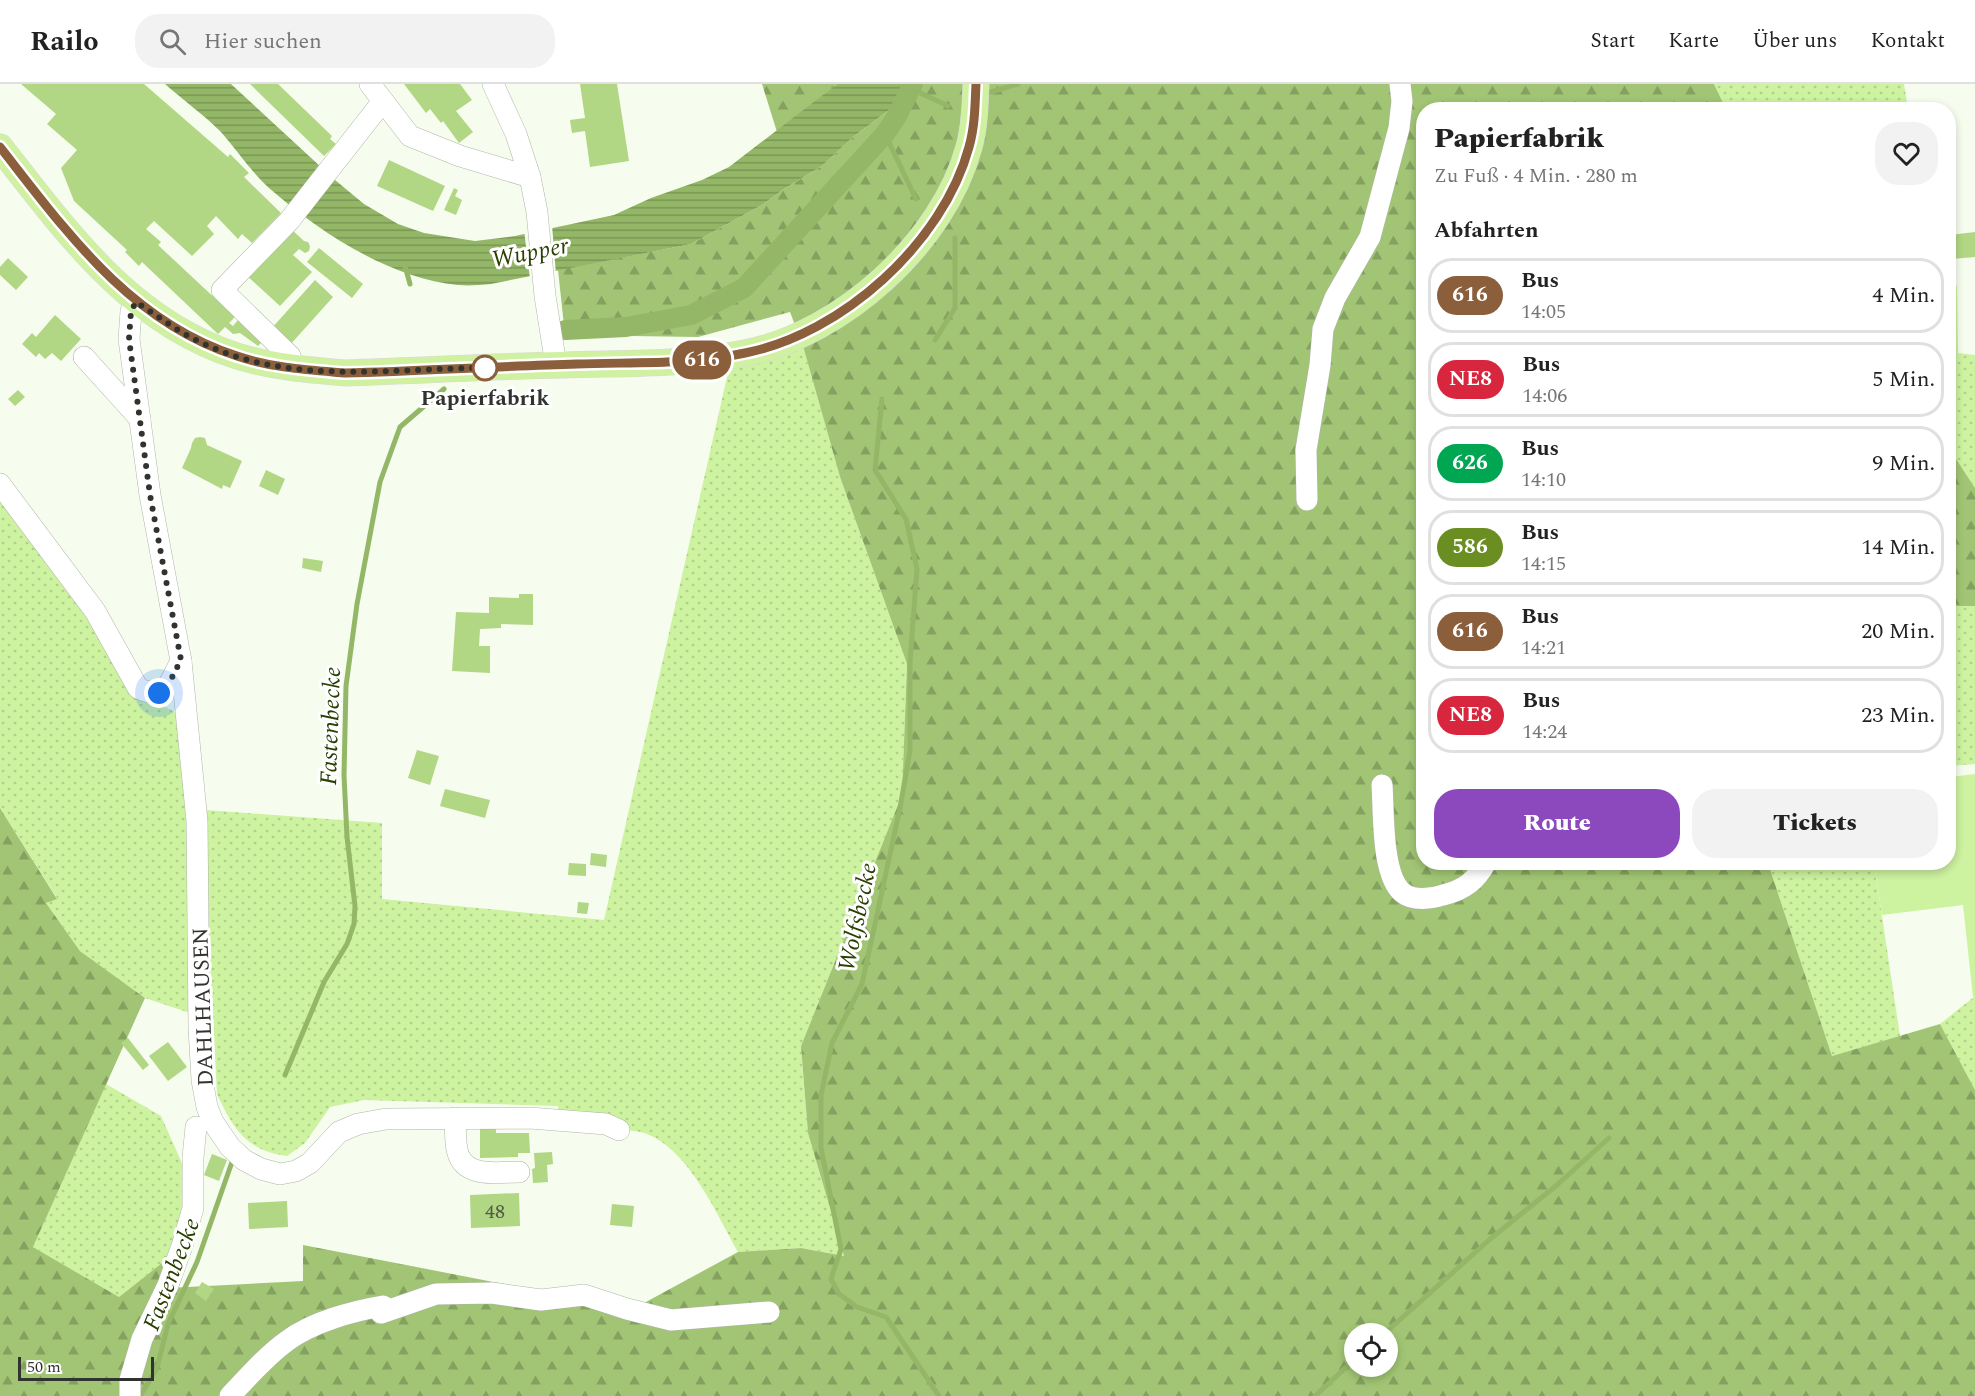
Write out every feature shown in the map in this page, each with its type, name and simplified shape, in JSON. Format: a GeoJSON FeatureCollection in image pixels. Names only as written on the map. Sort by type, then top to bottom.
{"type":"FeatureCollection","features":[{"type":"Feature","properties":{"kind":"main road"},"geometry":{"type":"LineString","coordinates":[[0,147],[81,249],[136,302],[176,330],[203,344],[238,357],[294,368],[345,373],[675,362],[746,353],[788,340],[844,311],[893,269],[928,231],[954,187],[969,148],[975,116],[976,84]]}},
{"type":"Feature","properties":{"kind":"street"},"geometry":{"type":"LineString","coordinates":[[370,84],[410,136],[460,156],[531,177]]}},
{"type":"Feature","properties":{"kind":"street"},"geometry":{"type":"LineString","coordinates":[[493,84],[516,134],[531,177],[537,212],[545,296],[556,365]]}},
{"type":"Feature","properties":{"kind":"street"},"geometry":{"type":"LineString","coordinates":[[1307,500],[1306,450],[1320,365],[1323,329],[1335,298],[1370,237],[1399,128],[1402,101],[1400,84]]}},
{"type":"Feature","properties":{"kind":"street"},"geometry":{"type":"LineString","coordinates":[[294,368],[290,356],[222,290],[289,221],[384,101]]}},
{"type":"Feature","properties":{"kind":"street","name":"DAHLHAUSEN"},"geometry":{"type":"LineString","coordinates":[[136,302],[131,311],[129,339],[150,495],[181,660],[197,820],[199,1028],[207,1107],[213,1122],[230,1147],[244,1160],[261,1169],[280,1174],[296,1171],[310,1163],[339,1132],[358,1124],[386,1119],[530,1118],[606,1124],[619,1130]]}},
{"type":"Feature","properties":{"kind":"street"},"geometry":{"type":"LineString","coordinates":[[84,357],[140,419]]}},
{"type":"Feature","properties":{"kind":"street"},"geometry":{"type":"LineString","coordinates":[[0,484],[95,611],[138,688],[151,694],[159,693],[167,687],[181,660]]}},
{"type":"Feature","properties":{"kind":"street"},"geometry":{"type":"LineString","coordinates":[[1382,785],[1386,860],[1403,893],[1421,899],[1443,896],[1465,887],[1479,876],[1482,870]]}},
{"type":"Feature","properties":{"kind":"street"},"geometry":{"type":"LineString","coordinates":[[455,1119],[460,1158],[469,1167],[491,1173],[519,1172]]}},
{"type":"Feature","properties":{"kind":"street"},"geometry":{"type":"LineString","coordinates":[[130,1396],[130,1380],[142,1339],[168,1285],[193,1208],[193,1157],[196,1127]]}},
{"type":"Feature","properties":{"kind":"street"},"geometry":{"type":"LineString","coordinates":[[230,1396],[288,1340],[326,1321],[383,1305],[385,1312],[436,1294],[492,1293],[541,1300],[584,1295],[671,1320],[769,1312]]}},
{"type":"Feature","properties":{"kind":"shaded area"},"geometry":{"type":"Polygon","coordinates":[[[1714,84],[1904,84],[1907,102],[1723,102],[1714,84]]]}},
{"type":"Feature","properties":{"kind":"shaded area"},"geometry":{"type":"Polygon","coordinates":[[[1956,285],[1958,353],[1975,355],[1975,488],[1956,459],[1956,285]]]}},
{"type":"Feature","properties":{"kind":"shaded area"},"geometry":{"type":"Polygon","coordinates":[[[803,346],[840,477],[907,664],[902,795],[801,1046],[808,1133],[844,1256],[801,1248],[738,1252],[689,1169],[662,1142],[647,1134],[558,1115],[558,1106],[364,1100],[330,1107],[305,1143],[287,1156],[261,1149],[251,1143],[229,1118],[217,1094],[206,881],[206,810],[382,823],[382,899],[604,920],[729,368],[803,346]]]}},
{"type":"Feature","properties":{"kind":"shaded area"},"geometry":{"type":"Polygon","coordinates":[[[0,486],[138,692],[184,717],[188,807],[190,1013],[145,998],[80,951],[46,903],[57,898],[0,808],[0,486]]]}},
{"type":"Feature","properties":{"kind":"shaded area"},"geometry":{"type":"Polygon","coordinates":[[[1956,606],[1975,606],[1975,764],[1956,765],[1956,606]]]}},
{"type":"Feature","properties":{"kind":"shaded area"},"geometry":{"type":"Polygon","coordinates":[[[1975,774],[1975,996],[1973,997],[1963,905],[1882,915],[1875,870],[1956,870],[1956,776],[1975,774]]]}},
{"type":"Feature","properties":{"kind":"shaded area"},"geometry":{"type":"Polygon","coordinates":[[[1770,870],[1875,870],[1900,1036],[1832,1056],[1770,870]]]}},
{"type":"Feature","properties":{"kind":"shaded area"},"geometry":{"type":"Polygon","coordinates":[[[1975,996],[1975,1090],[1940,1024],[1975,996]]]}},
{"type":"Feature","properties":{"kind":"shaded area"},"geometry":{"type":"Polygon","coordinates":[[[106,1084],[161,1116],[189,1179],[181,1248],[119,1297],[33,1247],[106,1084]]]}},
{"type":"Feature","properties":{"kind":"green space"},"geometry":{"type":"Polygon","coordinates":[[[762,84],[837,84],[777,132],[762,84]]]}},
{"type":"Feature","properties":{"kind":"green space"},"geometry":{"type":"Polygon","coordinates":[[[924,84],[1714,84],[1723,102],[1416,102],[1416,870],[1770,870],[1832,1056],[1940,1024],[1975,1090],[1975,1396],[0,1396],[0,808],[57,899],[46,903],[80,951],[145,998],[33,1247],[119,1297],[181,1248],[168,1288],[303,1281],[303,1245],[633,1309],[738,1252],[801,1248],[844,1256],[808,1133],[801,1046],[902,795],[907,664],[840,477],[803,346],[790,312],[698,337],[565,335],[558,270],[691,244],[762,205],[822,166],[853,137],[924,84]]]}},
{"type":"Feature","properties":{"kind":"green space"},"geometry":{"type":"Polygon","coordinates":[[[1956,459],[1975,488],[1975,606],[1956,606],[1956,459]]]}},
{"type":"Feature","properties":{"kind":"water","name":"Wupper"},"geometry":{"type":"Polygon","coordinates":[[[165,84],[231,84],[364,204],[398,224],[424,233],[475,241],[515,236],[614,215],[651,198],[702,180],[729,167],[837,84],[924,84],[853,137],[822,166],[762,205],[691,244],[491,284],[458,285],[407,274],[357,251],[310,221],[262,182],[221,132],[165,84]]]}},
{"type":"Feature","properties":{"kind":"pier"},"geometry":{"type":"Polygon","coordinates":[[[552,225],[556,274],[530,279],[524,230],[552,225]]]}},
{"type":"Feature","properties":{"kind":"building"},"geometry":{"type":"Polygon","coordinates":[[[21,84],[144,84],[228,157],[230,154],[249,173],[244,177],[281,213],[252,243],[242,234],[238,239],[216,216],[207,226],[214,234],[192,256],[154,221],[146,229],[161,242],[158,245],[235,317],[229,323],[233,326],[238,320],[262,342],[258,346],[240,333],[233,334],[225,327],[218,334],[142,262],[139,266],[125,252],[127,250],[74,201],[61,168],[77,150],[47,124],[56,114],[21,84]]]}},
{"type":"Feature","properties":{"kind":"building"},"geometry":{"type":"Polygon","coordinates":[[[250,84],[278,84],[332,136],[330,139],[336,144],[324,156],[250,84]]]}},
{"type":"Feature","properties":{"kind":"building"},"geometry":{"type":"Polygon","coordinates":[[[404,84],[460,84],[472,100],[456,111],[473,132],[459,143],[443,121],[441,123],[430,109],[426,113],[404,84]]]}},
{"type":"Feature","properties":{"kind":"building"},"geometry":{"type":"Polygon","coordinates":[[[580,84],[617,84],[629,161],[590,167],[585,131],[572,133],[570,120],[585,118],[580,84]]]}},
{"type":"Feature","properties":{"kind":"building"},"geometry":{"type":"Polygon","coordinates":[[[389,160],[445,186],[433,211],[377,186],[389,160]]]}},
{"type":"Feature","properties":{"kind":"building"},"geometry":{"type":"Polygon","coordinates":[[[454,188],[458,190],[455,196],[462,200],[456,215],[444,210],[454,188]]]}},
{"type":"Feature","properties":{"kind":"building"},"geometry":{"type":"Polygon","coordinates":[[[290,228],[310,246],[309,251],[305,253],[299,249],[293,255],[312,272],[280,306],[246,275],[290,228]]]}},
{"type":"Feature","properties":{"kind":"building"},"geometry":{"type":"Polygon","coordinates":[[[1975,232],[1975,257],[1956,259],[1956,234],[1975,232]]]}},
{"type":"Feature","properties":{"kind":"building"},"geometry":{"type":"Polygon","coordinates":[[[319,248],[363,284],[352,298],[307,262],[319,248]]]}},
{"type":"Feature","properties":{"kind":"building"},"geometry":{"type":"Polygon","coordinates":[[[8,258],[28,277],[16,290],[0,275],[0,267],[8,258]]]}},
{"type":"Feature","properties":{"kind":"building"},"geometry":{"type":"Polygon","coordinates":[[[315,280],[333,297],[289,346],[271,329],[315,280]]]}},
{"type":"Feature","properties":{"kind":"building"},"geometry":{"type":"Polygon","coordinates":[[[55,315],[81,339],[61,361],[52,353],[45,359],[39,353],[36,357],[22,344],[32,333],[36,337],[55,315]]]}},
{"type":"Feature","properties":{"kind":"building"},"geometry":{"type":"Polygon","coordinates":[[[18,390],[25,397],[15,406],[8,399],[18,390]]]}},
{"type":"Feature","properties":{"kind":"building"},"geometry":{"type":"Polygon","coordinates":[[[195,438],[205,438],[207,445],[242,461],[230,488],[223,485],[222,489],[182,468],[192,443],[195,438]]]}},
{"type":"Feature","properties":{"kind":"building"},"geometry":{"type":"Polygon","coordinates":[[[266,470],[285,479],[278,495],[259,486],[266,470]]]}},
{"type":"Feature","properties":{"kind":"building"},"geometry":{"type":"Polygon","coordinates":[[[303,558],[323,561],[321,572],[302,568],[303,558]]]}},
{"type":"Feature","properties":{"kind":"building"},"geometry":{"type":"Polygon","coordinates":[[[519,594],[533,594],[533,625],[501,624],[501,628],[480,629],[479,646],[490,646],[490,673],[452,671],[456,612],[489,613],[489,597],[519,598],[519,594]]]}},
{"type":"Feature","properties":{"kind":"building"},"geometry":{"type":"Polygon","coordinates":[[[417,750],[439,756],[430,785],[408,778],[417,750]]]}},
{"type":"Feature","properties":{"kind":"building"},"geometry":{"type":"Polygon","coordinates":[[[445,789],[490,800],[485,818],[440,806],[445,789]]]}},
{"type":"Feature","properties":{"kind":"building"},"geometry":{"type":"Polygon","coordinates":[[[591,853],[607,855],[606,867],[590,865],[591,853]]]}},
{"type":"Feature","properties":{"kind":"building"},"geometry":{"type":"Polygon","coordinates":[[[569,863],[586,864],[586,876],[568,875],[569,863]]]}},
{"type":"Feature","properties":{"kind":"building"},"geometry":{"type":"Polygon","coordinates":[[[578,902],[589,903],[587,914],[577,913],[578,902]]]}},
{"type":"Feature","properties":{"kind":"building"},"geometry":{"type":"Polygon","coordinates":[[[128,1038],[149,1065],[143,1070],[121,1043],[128,1038]]]}},
{"type":"Feature","properties":{"kind":"building"},"geometry":{"type":"Polygon","coordinates":[[[168,1042],[187,1067],[168,1081],[149,1056],[168,1042]]]}},
{"type":"Feature","properties":{"kind":"building"},"geometry":{"type":"Polygon","coordinates":[[[480,1124],[496,1124],[496,1133],[529,1133],[530,1153],[518,1153],[518,1157],[480,1158],[480,1124]]]}},
{"type":"Feature","properties":{"kind":"building"},"geometry":{"type":"Polygon","coordinates":[[[552,1152],[553,1164],[547,1165],[548,1182],[533,1183],[534,1153],[552,1152]]]}},
{"type":"Feature","properties":{"kind":"building"},"geometry":{"type":"Polygon","coordinates":[[[212,1154],[227,1160],[219,1181],[204,1175],[212,1154]]]}},
{"type":"Feature","properties":{"kind":"building"},"geometry":{"type":"Polygon","coordinates":[[[519,1193],[520,1226],[471,1228],[470,1195],[519,1193]]]}},
{"type":"Feature","properties":{"kind":"building"},"geometry":{"type":"Polygon","coordinates":[[[287,1201],[288,1227],[249,1229],[248,1203],[287,1201]]]}},
{"type":"Feature","properties":{"kind":"building"},"geometry":{"type":"Polygon","coordinates":[[[612,1204],[634,1206],[632,1227],[610,1225],[612,1204]]]}},
{"type":"Feature","properties":{"kind":"building"},"geometry":{"type":"Polygon","coordinates":[[[202,1282],[214,1289],[206,1301],[195,1293],[202,1282]]]}},
{"type":"Feature","properties":{"kind":"waterway"},"geometry":{"type":"LineString","coordinates":[[565,330],[626,327],[691,315],[744,288],[885,134],[913,84]]}},
{"type":"Feature","properties":{"kind":"waterway"},"geometry":{"type":"LineString","coordinates":[[991,92],[1018,84]]}},
{"type":"Feature","properties":{"kind":"waterway"},"geometry":{"type":"LineString","coordinates":[[910,88],[948,106]]}},
{"type":"Feature","properties":{"kind":"waterway"},"geometry":{"type":"LineString","coordinates":[[885,134],[916,199]]}},
{"type":"Feature","properties":{"kind":"waterway"},"geometry":{"type":"LineString","coordinates":[[935,340],[955,308],[955,238]]}},
{"type":"Feature","properties":{"kind":"waterway","name":"Fastenbecke"},"geometry":{"type":"LineString","coordinates":[[405,266],[410,284]]}},
{"type":"Feature","properties":{"kind":"waterway","name":"Fastenbecke"},"geometry":{"type":"LineString","coordinates":[[285,1075],[324,982],[347,944],[354,924],[355,906],[347,837],[344,775],[346,686],[357,604],[380,482],[400,427],[444,389]]}},
{"type":"Feature","properties":{"kind":"waterway","name":"Wolfsbecke"},"geometry":{"type":"LineString","coordinates":[[882,399],[875,470],[906,519],[917,569],[910,662],[910,751],[862,984],[832,1043],[821,1095],[821,1148],[841,1249],[831,1279],[839,1294],[857,1307],[886,1317],[939,1396]]}},
{"type":"Feature","properties":{"kind":"waterway"},"geometry":{"type":"LineString","coordinates":[[1396,1323],[1609,1138]]}},
{"type":"Feature","properties":{"kind":"waterway","name":"Fastenbecke"},"geometry":{"type":"LineString","coordinates":[[140,1396],[157,1368],[168,1324],[197,1262],[232,1162]]}},
{"type":"Feature","properties":{"kind":"waterway"},"geometry":{"type":"LineString","coordinates":[[1315,1396],[1344,1369]]}},
{"type":"Feature","properties":{"kind":"bus line","name":"616"},"geometry":{"type":"LineString","coordinates":[[0,147],[64,229],[116,285],[176,330],[203,344],[238,357],[273,365],[345,373],[675,362],[746,353],[788,340],[844,311],[893,269],[928,231],[954,187],[969,148],[975,116],[976,84]]}},
{"type":"Feature","properties":{"kind":"place","name":"Papierfabrik"},"geometry":{"type":"Point","coordinates":[485,368]}},
{"type":"Feature","properties":{"kind":"route"},"geometry":{"type":"LineString","coordinates":[[159,693],[167,687],[181,660],[150,495],[129,339],[131,311],[136,302],[176,330],[203,344],[238,357],[273,365],[345,373],[485,368]]}}]}
